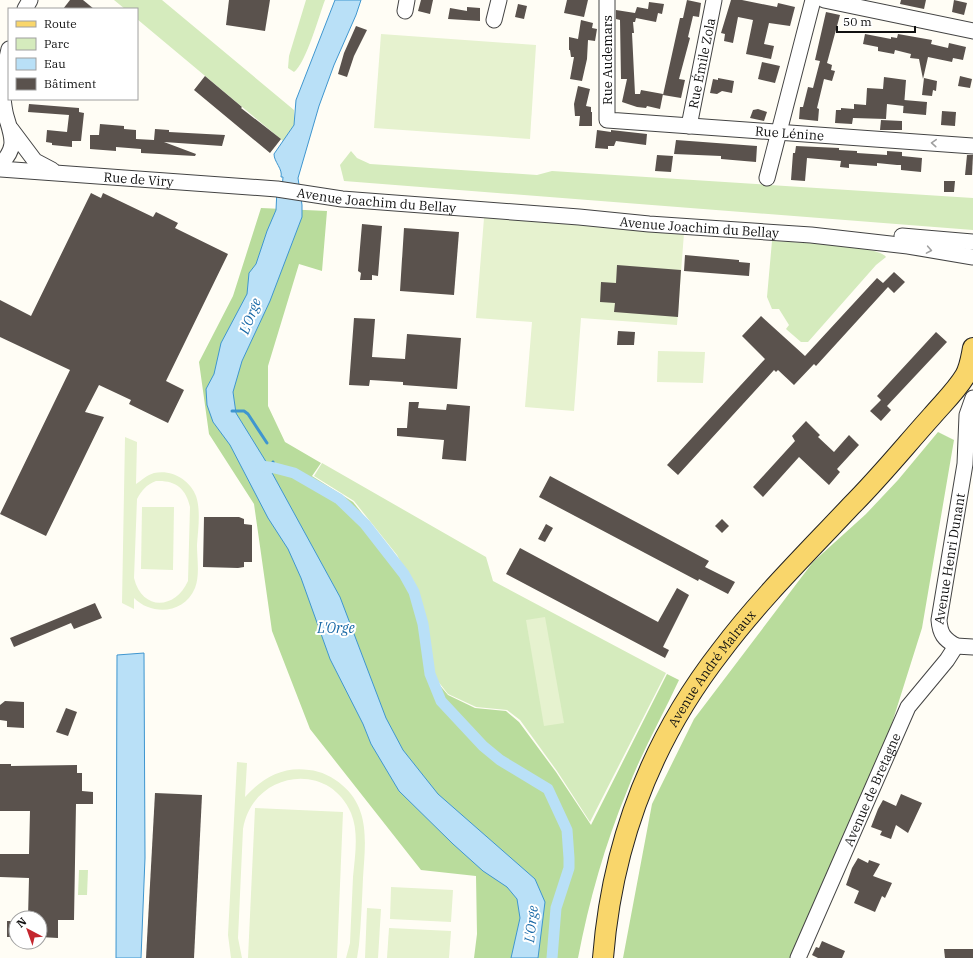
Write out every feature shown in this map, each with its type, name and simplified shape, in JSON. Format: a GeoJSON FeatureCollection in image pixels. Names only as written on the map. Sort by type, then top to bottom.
{"type":"FeatureCollection","features":[{"type":"Feature","properties":{"kind":"main road"},"geometry":{"type":"LineString","coordinates":[[956,407],[964,377],[971,362],[973,348]]}},
{"type":"Feature","properties":{"kind":"main road"},"geometry":{"type":"LineString","coordinates":[[956,407],[973,380]]}},
{"type":"Feature","properties":{"kind":"main road","name":"Avenue André Malraux"},"geometry":{"type":"LineString","coordinates":[[602,958],[610,892],[618,856],[638,794],[662,741],[677,717],[720,652],[749,616],[919,432],[956,407]]}},
{"type":"Feature","properties":{"kind":"street"},"geometry":{"type":"LineString","coordinates":[[494,20],[499,0]]}},
{"type":"Feature","properties":{"kind":"street","name":"Rue Audemars"},"geometry":{"type":"LineString","coordinates":[[606,0],[607,120]]}},
{"type":"Feature","properties":{"kind":"street","name":"Rue Émile Zola"},"geometry":{"type":"LineString","coordinates":[[689,126],[714,0]]}},
{"type":"Feature","properties":{"kind":"street"},"geometry":{"type":"LineString","coordinates":[[767,178],[813,0]]}},
{"type":"Feature","properties":{"kind":"street"},"geometry":{"type":"LineString","coordinates":[[824,0],[973,32]]}},
{"type":"Feature","properties":{"kind":"street"},"geometry":{"type":"LineString","coordinates":[[0,165],[7,158],[13,140],[6,116],[0,85],[8,53]]}},
{"type":"Feature","properties":{"kind":"street","name":"Rue Lénine"},"geometry":{"type":"LineString","coordinates":[[607,120],[973,146]]}},
{"type":"Feature","properties":{"kind":"street"},"geometry":{"type":"LineString","coordinates":[[10,128],[34,161],[60,174]]}},
{"type":"Feature","properties":{"kind":"street","name":"Rue de Viry"},"geometry":{"type":"LineString","coordinates":[[0,169],[305,192]]}},
{"type":"Feature","properties":{"kind":"street","name":"Avenue Joachim du Bellay"},"geometry":{"type":"LineString","coordinates":[[305,192],[343,190],[828,228],[893,236],[973,242]]}},
{"type":"Feature","properties":{"kind":"street","name":"Avenue Joachim du Bellay"},"geometry":{"type":"LineString","coordinates":[[305,192],[342,199],[845,238],[908,246],[973,257]]}},
{"type":"Feature","properties":{"kind":"street","name":"Avenue Henri Dunant"},"geometry":{"type":"LineString","coordinates":[[956,646],[946,640],[940,631],[939,620],[964,464],[956,407],[973,398]]}},
{"type":"Feature","properties":{"kind":"street"},"geometry":{"type":"LineString","coordinates":[[956,646],[973,647]]}},
{"type":"Feature","properties":{"kind":"street","name":"Avenue de Bretagne"},"geometry":{"type":"LineString","coordinates":[[798,958],[908,707],[947,660],[956,646]]}},
{"type":"Feature","properties":{"kind":"green space"},"geometry":{"type":"Polygon","coordinates":[[[114,0],[162,0],[294,110],[294,125],[283,141],[138,20],[138,8],[124,8],[114,0]]]}},
{"type":"Feature","properties":{"kind":"green space"},"geometry":{"type":"Polygon","coordinates":[[[306,0],[325,0],[308,49],[299,67],[294,72],[288,68],[289,56],[306,0]]]}},
{"type":"Feature","properties":{"kind":"green space"},"geometry":{"type":"Polygon","coordinates":[[[381,34],[536,45],[530,139],[374,128],[381,34]]]}},
{"type":"Feature","properties":{"kind":"green space"},"geometry":{"type":"Polygon","coordinates":[[[351,151],[357,158],[370,164],[537,175],[552,171],[973,198],[973,230],[344,181],[340,165],[351,151]]]}},
{"type":"Feature","properties":{"kind":"green space"},"geometry":{"type":"Polygon","coordinates":[[[261,208],[327,211],[322,271],[299,264],[268,366],[268,406],[285,442],[321,463],[312,476],[353,502],[396,556],[415,592],[424,619],[432,676],[448,695],[475,708],[506,711],[519,722],[556,772],[591,825],[667,674],[679,680],[639,763],[619,811],[605,852],[587,915],[578,958],[474,958],[477,934],[476,876],[421,870],[310,729],[272,631],[254,504],[209,434],[199,362],[233,296],[261,208]]]}},
{"type":"Feature","properties":{"kind":"green space"},"geometry":{"type":"Polygon","coordinates":[[[484,218],[684,233],[677,325],[581,318],[574,411],[525,407],[532,322],[476,318],[484,218]]]}},
{"type":"Feature","properties":{"kind":"green space"},"geometry":{"type":"Polygon","coordinates":[[[772,241],[852,247],[880,253],[886,257],[876,265],[808,342],[801,342],[786,329],[789,325],[779,309],[772,309],[767,297],[772,241]]]}},
{"type":"Feature","properties":{"kind":"green space"},"geometry":{"type":"Polygon","coordinates":[[[658,351],[705,352],[703,383],[657,382],[658,351]]]}},
{"type":"Feature","properties":{"kind":"green space"},"geometry":{"type":"Polygon","coordinates":[[[938,432],[954,440],[922,628],[887,739],[792,958],[623,958],[652,804],[694,719],[813,562],[866,514],[898,480],[938,432]]]}},
{"type":"Feature","properties":{"kind":"green space"},"geometry":{"type":"Polygon","coordinates":[[[125,437],[137,442],[136,484],[151,474],[161,472],[174,474],[180,477],[193,490],[198,502],[199,514],[197,545],[198,572],[197,583],[190,597],[176,607],[167,610],[158,610],[141,604],[134,598],[134,609],[122,603],[125,437]],[[156,481],[147,486],[137,499],[134,578],[138,589],[144,596],[151,601],[159,603],[175,597],[182,591],[188,581],[190,507],[186,495],[179,486],[163,481],[156,481]]]}},
{"type":"Feature","properties":{"kind":"green space"},"geometry":{"type":"Polygon","coordinates":[[[322,463],[486,557],[493,581],[666,673],[590,822],[557,771],[520,720],[507,710],[476,707],[448,694],[433,675],[426,619],[416,591],[397,555],[354,501],[314,476],[322,463]]]}},
{"type":"Feature","properties":{"kind":"green space"},"geometry":{"type":"Polygon","coordinates":[[[142,507],[174,507],[173,570],[141,569],[142,507]]]}},
{"type":"Feature","properties":{"kind":"green space"},"geometry":{"type":"Polygon","coordinates":[[[545,617],[564,723],[544,726],[526,620],[545,617]]]}},
{"type":"Feature","properties":{"kind":"green space"},"geometry":{"type":"Polygon","coordinates":[[[237,762],[247,763],[245,797],[266,779],[282,772],[299,769],[318,772],[335,779],[351,795],[358,805],[364,828],[365,853],[357,958],[346,958],[350,943],[356,836],[351,813],[340,796],[326,785],[309,779],[292,779],[275,785],[260,795],[249,810],[243,829],[238,938],[242,958],[231,958],[228,935],[237,762]]]}},
{"type":"Feature","properties":{"kind":"green space"},"geometry":{"type":"Polygon","coordinates":[[[255,808],[343,812],[337,958],[248,958],[255,808]]]}},
{"type":"Feature","properties":{"kind":"green space"},"geometry":{"type":"Polygon","coordinates":[[[79,870],[88,870],[87,895],[78,895],[79,870]]]}},
{"type":"Feature","properties":{"kind":"green space"},"geometry":{"type":"Polygon","coordinates":[[[391,887],[453,890],[451,922],[390,919],[391,887]]]}},
{"type":"Feature","properties":{"kind":"green space"},"geometry":{"type":"Polygon","coordinates":[[[367,908],[381,909],[378,958],[365,958],[367,908]]]}},
{"type":"Feature","properties":{"kind":"green space"},"geometry":{"type":"Polygon","coordinates":[[[389,928],[451,931],[449,958],[387,958],[389,928]]]}},
{"type":"Feature","properties":{"kind":"water","name":"L'Orge"},"geometry":{"type":"Polygon","coordinates":[[[335,0],[361,0],[319,106],[298,178],[302,205],[302,217],[270,301],[242,361],[233,392],[236,413],[265,460],[340,597],[386,718],[403,750],[438,794],[535,879],[545,902],[538,958],[511,958],[520,918],[517,899],[507,887],[483,871],[453,844],[399,791],[371,744],[363,724],[330,659],[301,578],[288,549],[268,518],[230,445],[213,422],[207,405],[206,389],[214,374],[221,343],[247,294],[249,273],[256,264],[276,210],[277,189],[282,189],[283,177],[281,177],[281,171],[275,160],[274,154],[294,125],[296,100],[335,0]]]}},
{"type":"Feature","properties":{"kind":"water"},"geometry":{"type":"Polygon","coordinates":[[[144,653],[145,858],[141,958],[116,958],[117,655],[144,653]]]}},
{"type":"Feature","properties":{"kind":"building"},"geometry":{"type":"Polygon","coordinates":[[[70,0],[83,0],[93,8],[64,8],[70,0]]]}},
{"type":"Feature","properties":{"kind":"building"},"geometry":{"type":"Polygon","coordinates":[[[229,0],[270,0],[265,31],[226,25],[229,0]]]}},
{"type":"Feature","properties":{"kind":"building"},"geometry":{"type":"Polygon","coordinates":[[[421,0],[433,0],[430,14],[418,11],[421,0]]]}},
{"type":"Feature","properties":{"kind":"building"},"geometry":{"type":"Polygon","coordinates":[[[567,0],[588,0],[584,17],[564,13],[567,0]]]}},
{"type":"Feature","properties":{"kind":"building"},"geometry":{"type":"Polygon","coordinates":[[[687,0],[701,3],[699,17],[693,16],[688,37],[690,38],[679,79],[685,80],[681,98],[663,95],[680,18],[683,18],[687,0]]]}},
{"type":"Feature","properties":{"kind":"building"},"geometry":{"type":"Polygon","coordinates":[[[731,0],[742,0],[777,7],[778,3],[795,7],[790,26],[769,23],[764,44],[774,46],[771,59],[746,54],[753,20],[738,17],[733,43],[724,41],[725,34],[721,33],[731,0]]]}},
{"type":"Feature","properties":{"kind":"building"},"geometry":{"type":"Polygon","coordinates":[[[901,0],[926,0],[924,9],[900,4],[901,0]]]}},
{"type":"Feature","properties":{"kind":"building"},"geometry":{"type":"Polygon","coordinates":[[[954,0],[967,3],[964,15],[952,12],[954,0]]]}},
{"type":"Feature","properties":{"kind":"building"},"geometry":{"type":"Polygon","coordinates":[[[649,2],[664,4],[662,14],[658,13],[656,22],[636,18],[635,22],[633,22],[634,33],[632,33],[635,94],[640,94],[641,90],[663,94],[660,109],[647,106],[646,108],[637,107],[622,102],[627,79],[621,79],[620,20],[616,19],[616,10],[635,13],[637,7],[648,9],[649,2]]]}},
{"type":"Feature","properties":{"kind":"building"},"geometry":{"type":"Polygon","coordinates":[[[518,4],[527,6],[524,19],[515,17],[518,4]]]}},
{"type":"Feature","properties":{"kind":"building"},"geometry":{"type":"Polygon","coordinates":[[[467,7],[480,8],[480,21],[448,19],[450,8],[467,11],[467,7]]]}},
{"type":"Feature","properties":{"kind":"building"},"geometry":{"type":"Polygon","coordinates":[[[826,12],[840,15],[827,63],[832,65],[831,70],[835,71],[832,81],[824,79],[817,108],[819,109],[818,121],[799,119],[800,107],[803,107],[808,87],[813,88],[820,61],[815,60],[826,12]]]}},
{"type":"Feature","properties":{"kind":"building"},"geometry":{"type":"Polygon","coordinates":[[[581,20],[593,23],[592,28],[597,29],[595,41],[588,40],[587,59],[582,81],[570,79],[574,57],[571,57],[569,50],[569,37],[578,39],[581,20]]]}},
{"type":"Feature","properties":{"kind":"building"},"geometry":{"type":"Polygon","coordinates":[[[356,26],[367,30],[354,56],[347,77],[338,74],[344,53],[356,26]]]}},
{"type":"Feature","properties":{"kind":"building"},"geometry":{"type":"Polygon","coordinates":[[[865,34],[891,39],[891,37],[897,38],[898,34],[932,40],[931,44],[948,48],[949,43],[966,47],[963,60],[953,58],[952,62],[928,57],[923,79],[919,59],[910,58],[911,54],[895,50],[894,54],[878,51],[878,47],[863,44],[865,34]]]}},
{"type":"Feature","properties":{"kind":"building"},"geometry":{"type":"Polygon","coordinates":[[[762,62],[780,66],[775,83],[758,79],[762,62]]]}},
{"type":"Feature","properties":{"kind":"building"},"geometry":{"type":"Polygon","coordinates":[[[205,76],[242,107],[241,108],[281,139],[270,153],[194,90],[205,76]]]}},
{"type":"Feature","properties":{"kind":"building"},"geometry":{"type":"Polygon","coordinates":[[[960,76],[972,79],[970,88],[958,86],[960,76]]]}},
{"type":"Feature","properties":{"kind":"building"},"geometry":{"type":"Polygon","coordinates":[[[884,77],[906,80],[904,106],[887,104],[886,119],[853,118],[852,124],[835,123],[836,110],[841,110],[841,108],[854,109],[854,104],[866,105],[867,88],[883,89],[884,77]]]}},
{"type":"Feature","properties":{"kind":"building"},"geometry":{"type":"Polygon","coordinates":[[[718,78],[734,81],[732,93],[722,91],[717,94],[710,93],[713,79],[718,80],[718,78]]]}},
{"type":"Feature","properties":{"kind":"building"},"geometry":{"type":"Polygon","coordinates":[[[924,78],[937,81],[936,91],[933,90],[932,96],[922,95],[924,78]]]}},
{"type":"Feature","properties":{"kind":"building"},"geometry":{"type":"Polygon","coordinates":[[[578,86],[590,89],[586,106],[591,107],[592,126],[579,126],[580,116],[575,116],[574,104],[578,86]]]}},
{"type":"Feature","properties":{"kind":"building"},"geometry":{"type":"Polygon","coordinates":[[[904,100],[927,102],[926,115],[903,113],[904,100]]]}},
{"type":"Feature","properties":{"kind":"building"},"geometry":{"type":"Polygon","coordinates":[[[29,104],[79,108],[79,112],[84,113],[81,141],[72,141],[72,147],[52,145],[52,143],[46,142],[47,130],[67,132],[69,115],[28,112],[29,104]]]}},
{"type":"Feature","properties":{"kind":"building"},"geometry":{"type":"Polygon","coordinates":[[[758,109],[767,112],[764,121],[750,118],[753,110],[758,109]]]}},
{"type":"Feature","properties":{"kind":"building"},"geometry":{"type":"Polygon","coordinates":[[[942,111],[956,112],[955,126],[941,125],[942,111]]]}},
{"type":"Feature","properties":{"kind":"building"},"geometry":{"type":"Polygon","coordinates":[[[881,120],[902,121],[902,130],[880,130],[881,120]]]}},
{"type":"Feature","properties":{"kind":"building"},"geometry":{"type":"Polygon","coordinates":[[[100,124],[124,126],[124,129],[136,130],[136,139],[154,140],[155,129],[169,130],[169,132],[225,135],[222,146],[164,142],[196,154],[195,156],[141,153],[141,149],[116,147],[116,151],[90,149],[90,135],[99,135],[100,124]]]}},
{"type":"Feature","properties":{"kind":"building"},"geometry":{"type":"Polygon","coordinates":[[[597,130],[647,134],[646,145],[616,141],[614,146],[608,146],[608,149],[595,148],[597,130]]]}},
{"type":"Feature","properties":{"kind":"building"},"geometry":{"type":"Polygon","coordinates":[[[676,140],[757,146],[756,162],[721,159],[721,156],[674,154],[676,140]]]}},
{"type":"Feature","properties":{"kind":"building"},"geometry":{"type":"Polygon","coordinates":[[[796,146],[839,148],[839,150],[857,151],[857,153],[887,155],[887,151],[902,152],[902,156],[922,158],[921,172],[901,170],[901,165],[877,163],[877,166],[849,164],[849,168],[840,167],[841,161],[807,158],[805,181],[791,180],[793,153],[795,153],[796,146]]]}},
{"type":"Feature","properties":{"kind":"building"},"geometry":{"type":"Polygon","coordinates":[[[657,155],[673,156],[671,172],[655,171],[657,155]]]}},
{"type":"Feature","properties":{"kind":"building"},"geometry":{"type":"Polygon","coordinates":[[[967,155],[973,155],[972,175],[965,175],[967,155]]]}},
{"type":"Feature","properties":{"kind":"building"},"geometry":{"type":"Polygon","coordinates":[[[944,181],[955,181],[954,192],[944,192],[944,181]]]}},
{"type":"Feature","properties":{"kind":"building"},"geometry":{"type":"Polygon","coordinates":[[[91,193],[101,198],[103,193],[153,217],[156,212],[178,223],[175,228],[228,254],[166,381],[184,390],[168,423],[129,404],[131,400],[99,385],[85,412],[104,417],[46,536],[0,514],[70,370],[0,337],[0,300],[31,316],[91,193]]]}},
{"type":"Feature","properties":{"kind":"building"},"geometry":{"type":"Polygon","coordinates":[[[362,224],[382,226],[378,276],[372,275],[372,280],[360,280],[361,273],[358,271],[362,224]]]}},
{"type":"Feature","properties":{"kind":"building"},"geometry":{"type":"Polygon","coordinates":[[[404,228],[459,232],[454,295],[400,291],[404,228]]]}},
{"type":"Feature","properties":{"kind":"building"},"geometry":{"type":"Polygon","coordinates":[[[685,255],[739,260],[739,262],[750,263],[749,276],[684,271],[685,255]]]}},
{"type":"Feature","properties":{"kind":"building"},"geometry":{"type":"Polygon","coordinates":[[[617,265],[681,270],[678,317],[614,312],[615,303],[600,302],[601,282],[616,283],[617,265]]]}},
{"type":"Feature","properties":{"kind":"building"},"geometry":{"type":"Polygon","coordinates":[[[894,272],[905,282],[894,293],[888,287],[816,366],[814,364],[794,385],[778,370],[776,372],[774,370],[678,475],[667,465],[765,359],[742,336],[761,316],[805,356],[877,278],[883,283],[894,272]]]}},
{"type":"Feature","properties":{"kind":"building"},"geometry":{"type":"Polygon","coordinates":[[[354,318],[375,319],[372,357],[405,359],[407,334],[461,338],[457,389],[403,385],[403,382],[370,380],[369,386],[349,385],[354,318]]]}},
{"type":"Feature","properties":{"kind":"building"},"geometry":{"type":"Polygon","coordinates":[[[618,331],[635,332],[634,345],[617,345],[618,331]]]}},
{"type":"Feature","properties":{"kind":"building"},"geometry":{"type":"Polygon","coordinates":[[[936,332],[947,342],[887,406],[891,410],[881,421],[870,411],[881,400],[877,396],[936,332]]]}},
{"type":"Feature","properties":{"kind":"building"},"geometry":{"type":"Polygon","coordinates":[[[409,402],[419,402],[418,408],[446,410],[447,404],[470,406],[466,461],[442,459],[444,440],[397,436],[397,428],[407,428],[409,402]]]}},
{"type":"Feature","properties":{"kind":"building"},"geometry":{"type":"Polygon","coordinates":[[[806,421],[820,435],[818,437],[834,452],[849,435],[859,445],[837,469],[840,472],[829,485],[799,457],[763,497],[753,487],[795,441],[792,436],[806,421]]]}},
{"type":"Feature","properties":{"kind":"building"},"geometry":{"type":"Polygon","coordinates":[[[550,476],[709,561],[705,567],[735,582],[728,594],[699,579],[698,581],[539,497],[550,476]]]}},
{"type":"Feature","properties":{"kind":"building"},"geometry":{"type":"Polygon","coordinates":[[[204,517],[239,517],[244,519],[244,524],[252,525],[252,562],[244,562],[244,567],[238,568],[203,567],[204,517]]]}},
{"type":"Feature","properties":{"kind":"building"},"geometry":{"type":"Polygon","coordinates":[[[722,519],[729,526],[722,533],[715,526],[722,519]]]}},
{"type":"Feature","properties":{"kind":"building"},"geometry":{"type":"Polygon","coordinates":[[[546,524],[553,528],[545,542],[538,539],[546,524]]]}},
{"type":"Feature","properties":{"kind":"building"},"geometry":{"type":"Polygon","coordinates":[[[520,548],[658,622],[677,588],[689,595],[663,647],[669,650],[665,658],[506,574],[520,548]]]}},
{"type":"Feature","properties":{"kind":"building"},"geometry":{"type":"Polygon","coordinates":[[[95,603],[102,618],[74,629],[71,623],[14,647],[10,638],[95,603]]]}},
{"type":"Feature","properties":{"kind":"building"},"geometry":{"type":"Polygon","coordinates":[[[5,701],[24,702],[24,728],[7,727],[7,721],[0,720],[0,705],[5,701]]]}},
{"type":"Feature","properties":{"kind":"building"},"geometry":{"type":"Polygon","coordinates":[[[66,708],[77,712],[68,736],[56,732],[66,708]]]}},
{"type":"Feature","properties":{"kind":"building"},"geometry":{"type":"Polygon","coordinates":[[[0,764],[11,764],[11,766],[77,765],[77,773],[82,773],[82,791],[93,792],[93,804],[76,804],[74,920],[58,920],[58,938],[48,937],[48,910],[28,910],[29,878],[0,877],[0,854],[29,854],[30,811],[0,811],[0,764]]]}},
{"type":"Feature","properties":{"kind":"building"},"geometry":{"type":"Polygon","coordinates":[[[155,793],[202,795],[194,958],[146,958],[155,793]]]}},
{"type":"Feature","properties":{"kind":"building"},"geometry":{"type":"Polygon","coordinates":[[[901,794],[922,803],[908,833],[896,825],[891,839],[880,835],[882,831],[871,827],[883,800],[896,806],[901,794]]]}},
{"type":"Feature","properties":{"kind":"building"},"geometry":{"type":"Polygon","coordinates":[[[858,858],[868,863],[869,860],[880,864],[873,876],[892,883],[885,898],[882,896],[875,912],[854,903],[859,891],[846,885],[852,868],[858,858]]]}},
{"type":"Feature","properties":{"kind":"building"},"geometry":{"type":"Polygon","coordinates":[[[7,921],[8,921],[8,937],[7,921]]]}},
{"type":"Feature","properties":{"kind":"building"},"geometry":{"type":"Polygon","coordinates":[[[822,941],[845,951],[842,958],[818,958],[812,955],[816,947],[819,948],[822,941]]]}},
{"type":"Feature","properties":{"kind":"building"},"geometry":{"type":"Polygon","coordinates":[[[944,949],[973,949],[973,958],[945,958],[944,949]]]}},
{"type":"Feature","properties":{"kind":"waterway"},"geometry":{"type":"LineString","coordinates":[[232,411],[244,411],[248,414],[267,443]]}},
{"type":"Feature","properties":{"kind":"waterway"},"geometry":{"type":"LineString","coordinates":[[273,462],[275,468]]}},
{"type":"Feature","properties":{"kind":"waterway"},"geometry":{"type":"LineString","coordinates":[[261,466],[294,473],[339,499],[365,524],[404,574],[414,592],[423,624],[430,674],[441,701],[483,746],[500,760],[548,789],[567,830],[569,858],[569,868],[556,908],[552,958]]}}]}
